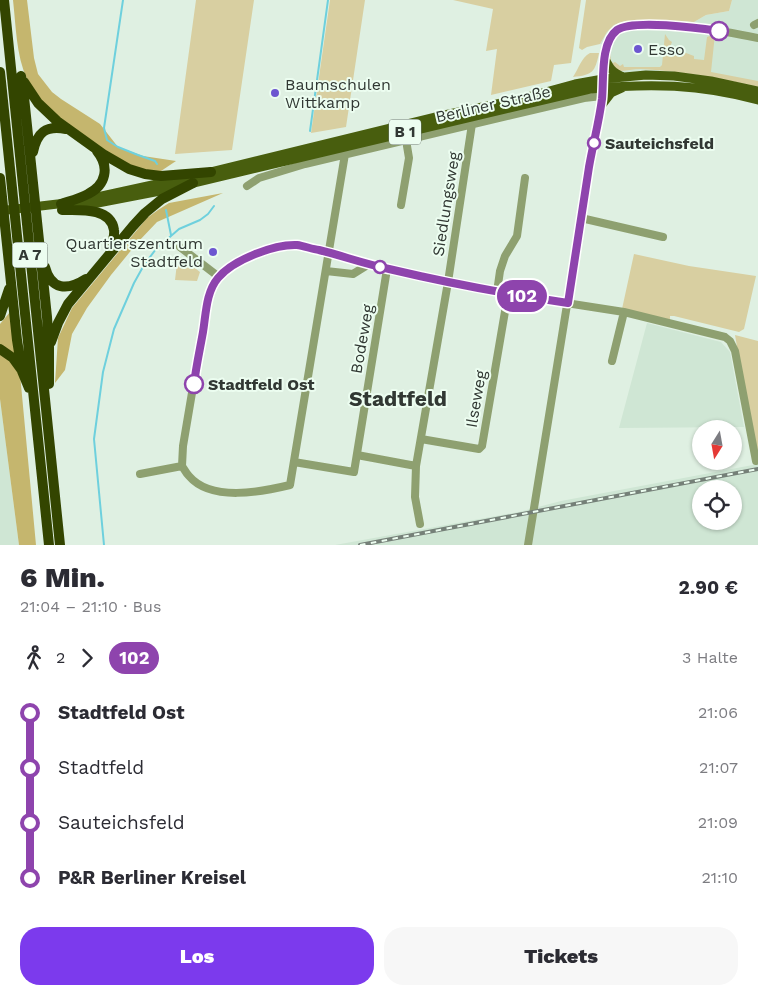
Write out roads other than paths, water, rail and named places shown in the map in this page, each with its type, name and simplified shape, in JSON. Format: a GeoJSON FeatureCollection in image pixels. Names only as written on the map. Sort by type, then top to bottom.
{"type":"FeatureCollection","features":[{"type":"Feature","properties":{"kind":"highway","name":"A 7"},"geometry":{"type":"LineString","coordinates":[[4,0],[60,545]]}},
{"type":"Feature","properties":{"kind":"highway"},"geometry":{"type":"LineString","coordinates":[[7,40],[21,76],[38,103],[69,130],[116,162],[145,174],[161,176],[211,172]]}},
{"type":"Feature","properties":{"kind":"highway","name":"A 7"},"geometry":{"type":"LineString","coordinates":[[0,72],[49,545]]}},
{"type":"Feature","properties":{"kind":"highway"},"geometry":{"type":"LineString","coordinates":[[21,76],[47,317],[49,382],[45,402]]}},
{"type":"Feature","properties":{"kind":"highway"},"geometry":{"type":"LineString","coordinates":[[31,160],[35,142],[44,130],[58,127],[69,130]]}},
{"type":"Feature","properties":{"kind":"highway"},"geometry":{"type":"LineString","coordinates":[[61,207],[89,194],[101,184],[105,170],[104,163],[93,147]]}},
{"type":"Feature","properties":{"kind":"highway"},"geometry":{"type":"LineString","coordinates":[[0,178],[17,340],[22,371],[34,401]]}},
{"type":"Feature","properties":{"kind":"highway"},"geometry":{"type":"LineString","coordinates":[[49,348],[58,323],[68,304],[133,226],[162,199],[193,183]]}},
{"type":"Feature","properties":{"kind":"highway"},"geometry":{"type":"LineString","coordinates":[[61,207],[97,212],[107,217],[114,229],[114,236],[108,256]]}},
{"type":"Feature","properties":{"kind":"highway"},"geometry":{"type":"LineString","coordinates":[[41,255],[47,276],[60,287],[73,286],[91,276]]}},
{"type":"Feature","properties":{"kind":"highway"},"geometry":{"type":"LineString","coordinates":[[0,316],[11,283]]}},
{"type":"Feature","properties":{"kind":"highway"},"geometry":{"type":"LineString","coordinates":[[0,349],[13,358],[22,371]]}},
{"type":"Feature","properties":{"kind":"main road"},"geometry":{"type":"LineString","coordinates":[[601,106],[611,93],[625,81],[610,69],[606,55]]}},
{"type":"Feature","properties":{"kind":"main road","name":"Berliner Straße"},"geometry":{"type":"LineString","coordinates":[[603,88],[646,75],[674,76],[710,81],[757,91]]}},
{"type":"Feature","properties":{"kind":"main road","name":"Berliner Straße"},"geometry":{"type":"LineString","coordinates":[[625,81],[686,86],[758,100]]}},
{"type":"Feature","properties":{"kind":"main road","name":"B 1"},"geometry":{"type":"LineString","coordinates":[[61,207],[575,84],[603,88]]}},
{"type":"Feature","properties":{"kind":"main road","name":"B 1"},"geometry":{"type":"LineString","coordinates":[[0,217],[43,209],[128,198],[578,92],[603,88]]}},
{"type":"Feature","properties":{"kind":"main road"},"geometry":{"type":"LineString","coordinates":[[287,160],[305,164]]}},
{"type":"Feature","properties":{"kind":"main road","name":"B 1"},"geometry":{"type":"LineString","coordinates":[[0,210],[43,209]]}},
{"type":"Feature","properties":{"kind":"street"},"geometry":{"type":"LineString","coordinates":[[528,545],[591,156],[601,106],[609,40],[618,29],[626,26],[654,25],[692,27],[758,38]]}},
{"type":"Feature","properties":{"kind":"street","name":"Berliner Straße"},"geometry":{"type":"LineString","coordinates":[[248,186],[259,178],[305,164],[593,97],[603,88]]}},
{"type":"Feature","properties":{"kind":"street","name":"Siedlungsweg"},"geometry":{"type":"LineString","coordinates":[[420,524],[415,497],[416,466],[448,282],[472,124]]}},
{"type":"Feature","properties":{"kind":"street"},"geometry":{"type":"LineString","coordinates":[[401,205],[410,158],[406,140]]}},
{"type":"Feature","properties":{"kind":"street"},"geometry":{"type":"LineString","coordinates":[[345,154],[329,252],[326,271],[290,484],[277,488],[242,493],[216,491],[197,483],[189,477],[182,466],[183,446],[211,290],[219,277],[248,256],[278,247],[298,245],[329,252],[387,269],[508,294],[624,312],[725,337],[730,340],[735,351],[756,461]]}},
{"type":"Feature","properties":{"kind":"street"},"geometry":{"type":"LineString","coordinates":[[497,292],[500,271],[517,236],[525,178]]}},
{"type":"Feature","properties":{"kind":"street"},"geometry":{"type":"LineString","coordinates":[[581,218],[663,237]]}},
{"type":"Feature","properties":{"kind":"street"},"geometry":{"type":"LineString","coordinates":[[180,247],[219,277]]}},
{"type":"Feature","properties":{"kind":"street"},"geometry":{"type":"LineString","coordinates":[[326,271],[353,274],[369,264]]}},
{"type":"Feature","properties":{"kind":"street","name":"Bodeweg"},"geometry":{"type":"LineString","coordinates":[[294,462],[354,472],[387,269]]}},
{"type":"Feature","properties":{"kind":"street","name":"Ilseweg"},"geometry":{"type":"LineString","coordinates":[[421,439],[479,448],[482,446],[508,294]]}},
{"type":"Feature","properties":{"kind":"street"},"geometry":{"type":"LineString","coordinates":[[612,361],[624,312]]}},
{"type":"Feature","properties":{"kind":"street"},"geometry":{"type":"LineString","coordinates":[[357,455],[416,466]]}},
{"type":"Feature","properties":{"kind":"street"},"geometry":{"type":"LineString","coordinates":[[140,474],[182,466]]}},
{"type":"Feature","properties":{"kind":"waterway"},"geometry":{"type":"LineString","coordinates":[[123,0],[104,128],[107,140],[118,147],[155,161],[157,164]]}},
{"type":"Feature","properties":{"kind":"waterway"},"geometry":{"type":"LineString","coordinates":[[310,131],[328,0]]}},
{"type":"Feature","properties":{"kind":"waterway"},"geometry":{"type":"LineString","coordinates":[[104,545],[94,439],[103,372],[114,329],[134,283],[156,249],[179,229],[200,220],[214,206]]}},
{"type":"Feature","properties":{"kind":"waterway"},"geometry":{"type":"LineString","coordinates":[[166,210],[171,235]]}},
{"type":"Feature","properties":{"kind":"railway"},"geometry":{"type":"LineString","coordinates":[[360,545],[758,469]]}},
{"type":"Feature","properties":{"kind":"place","name":"Esso"},"geometry":{"type":"Point","coordinates":[638,49]}},
{"type":"Feature","properties":{"kind":"place","name":"Baumschulen Wittkamp"},"geometry":{"type":"Point","coordinates":[275,93]}},
{"type":"Feature","properties":{"kind":"place","name":"Sauteichsfeld"},"geometry":{"type":"Point","coordinates":[594,143]}},
{"type":"Feature","properties":{"kind":"place","name":"Quartierszentrum Stadtfeld"},"geometry":{"type":"Point","coordinates":[213,252]}},
{"type":"Feature","properties":{"kind":"place","name":"Stadtfeld Ost"},"geometry":{"type":"Point","coordinates":[194,384]}},
{"type":"Feature","properties":{"kind":"district","name":"Stadtfeld"},"geometry":{"type":"Point","coordinates":[398,398]}}]}
